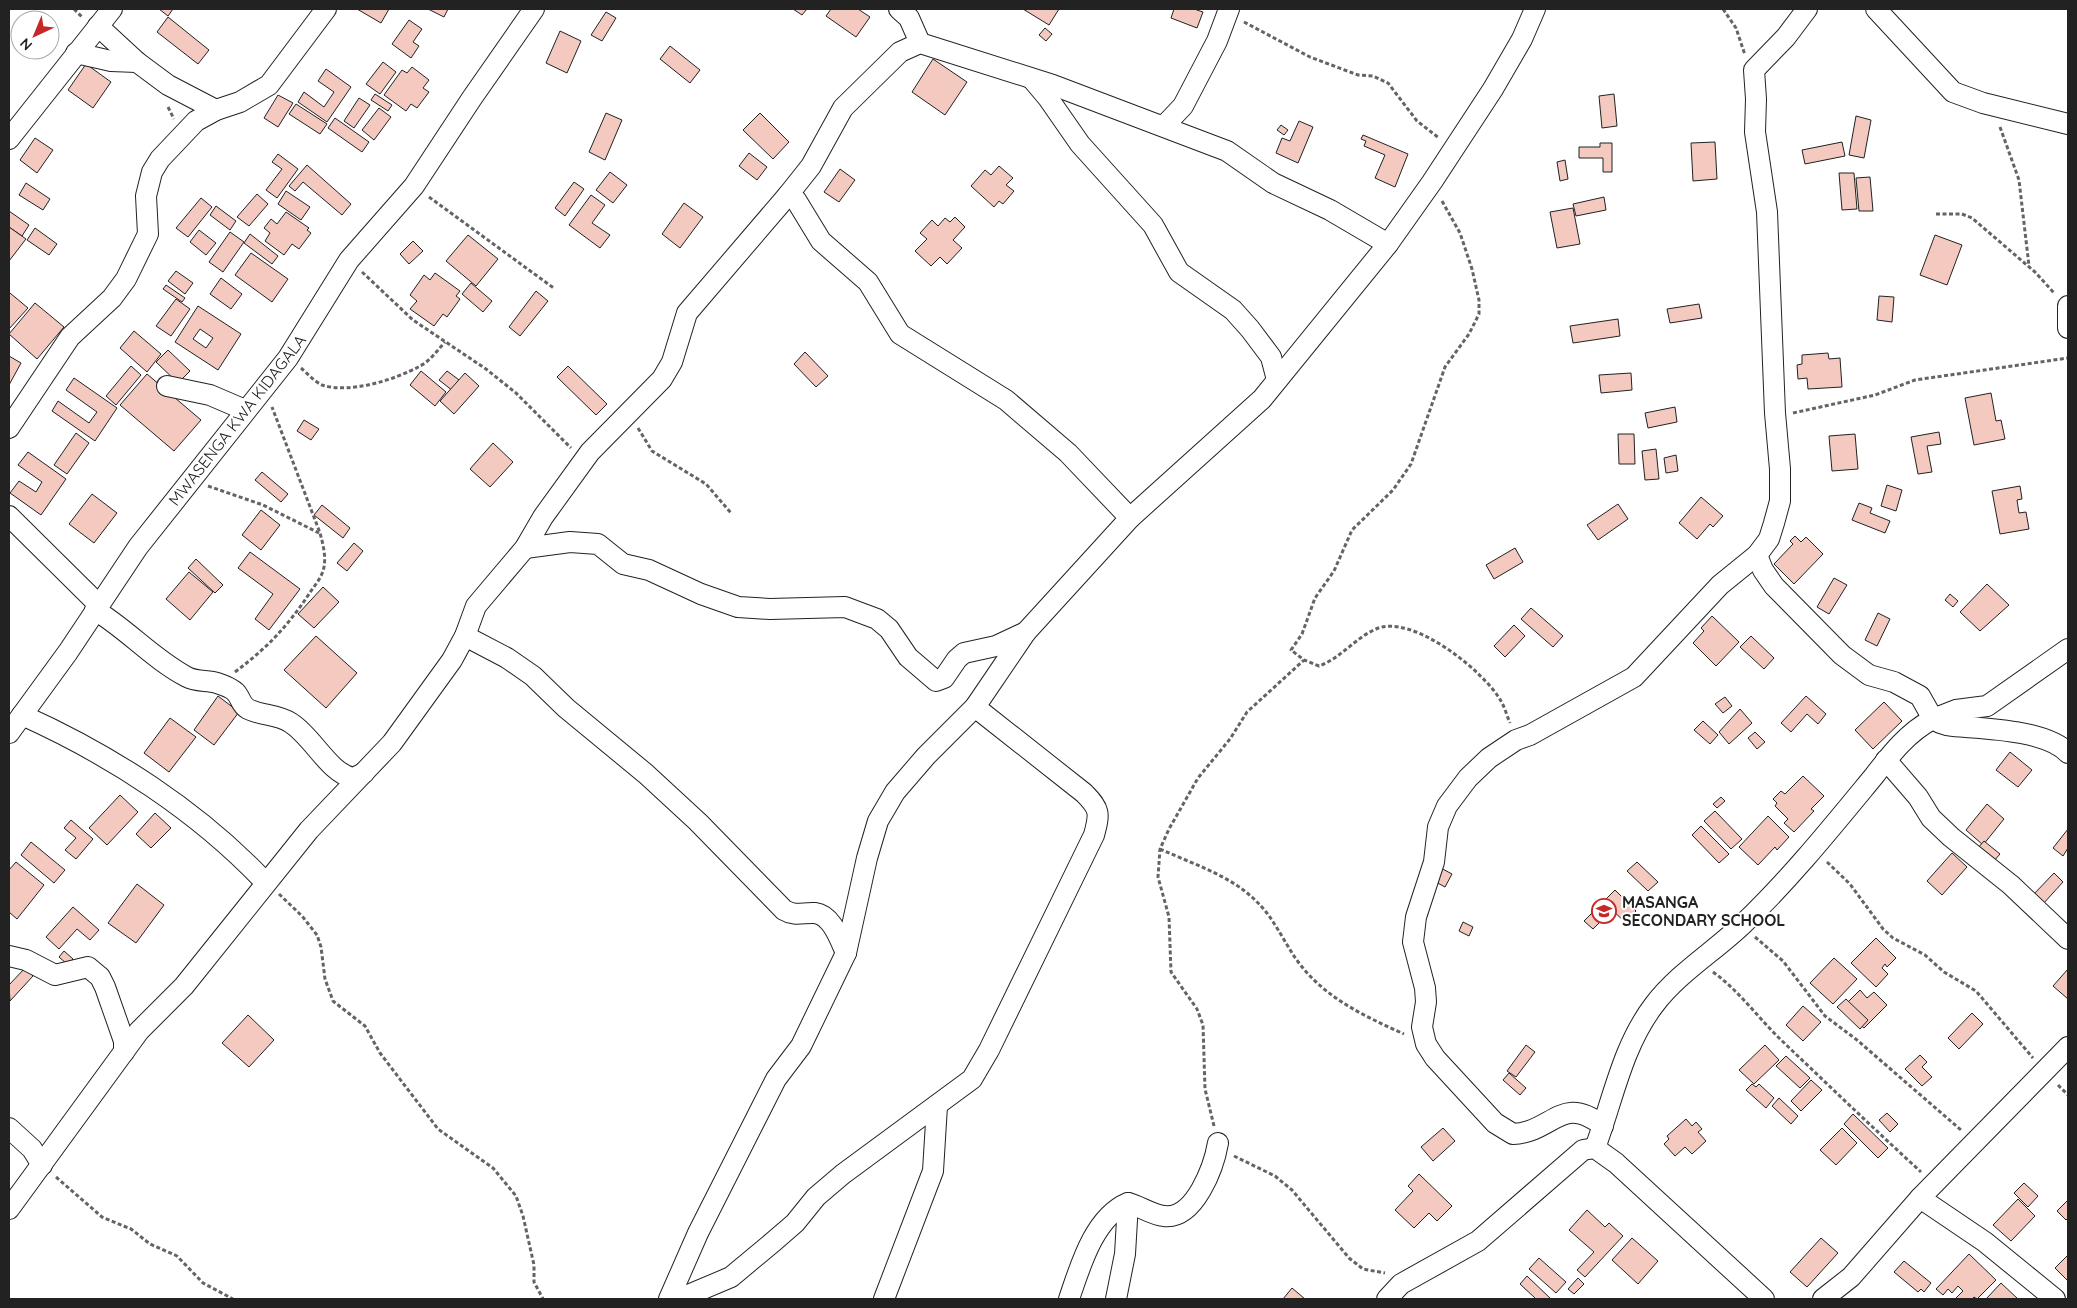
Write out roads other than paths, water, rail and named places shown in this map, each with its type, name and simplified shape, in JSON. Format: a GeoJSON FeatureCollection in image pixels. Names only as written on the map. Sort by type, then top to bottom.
{"type":"FeatureCollection","features":[{"type":"Feature","properties":{"kind":"street"},"geometry":{"type":"LineString","coordinates":[[9,139],[112,9]]}},
{"type":"Feature","properties":{"kind":"street"},"geometry":{"type":"LineString","coordinates":[[9,428],[70,337],[112,298],[126,279],[148,234],[146,196],[152,172],[160,159],[196,121],[216,110],[240,102],[269,85],[326,9]]}},
{"type":"Feature","properties":{"kind":"street","name":"MWASENGA KWA KIDAGALA"},"geometry":{"type":"LineString","coordinates":[[9,733],[143,541],[284,362],[307,330],[349,260],[414,186],[534,9]]}},
{"type":"Feature","properties":{"kind":"street"},"geometry":{"type":"LineString","coordinates":[[899,9],[909,18],[920,43]]}},
{"type":"Feature","properties":{"kind":"street"},"geometry":{"type":"LineString","coordinates":[[1164,126],[1183,106],[1217,41],[1229,9]]}},
{"type":"Feature","properties":{"kind":"street"},"geometry":{"type":"LineString","coordinates":[[669,1299],[698,1233],[776,1079],[801,1046],[846,952],[867,858],[878,821],[895,792],[926,756],[975,707],[1026,632],[1130,518],[1262,399],[1388,244],[1432,182],[1493,89],[1522,39],[1535,9]]}},
{"type":"Feature","properties":{"kind":"street"},"geometry":{"type":"LineString","coordinates":[[1604,1126],[1592,1116],[1578,1112],[1563,1113],[1534,1130],[1513,1134],[1494,1123],[1435,1058],[1426,1044],[1422,1027],[1426,1002],[1425,988],[1413,942],[1416,917],[1434,862],[1438,827],[1447,806],[1468,778],[1489,758],[1516,740],[1530,735],[1634,677],[1720,585],[1757,555],[1769,539],[1780,502],[1780,469],[1775,413],[1768,212],[1755,132],[1756,99],[1754,70],[1786,37],[1807,9]]}},
{"type":"Feature","properties":{"kind":"street"},"geometry":{"type":"LineString","coordinates":[[1876,9],[1953,92],[1992,105],[2068,124]]}},
{"type":"Feature","properties":{"kind":"street"},"geometry":{"type":"LineString","coordinates":[[98,26],[137,62],[168,85],[216,110]]}},
{"type":"Feature","properties":{"kind":"street"},"geometry":{"type":"LineString","coordinates":[[9,1210],[145,1024],[184,986],[309,830],[392,743],[452,660],[465,636],[476,606],[525,548],[551,506],[583,461],[662,379],[672,362],[688,313],[788,195],[814,161],[843,108],[900,52],[920,43],[1032,79],[1164,126],[1227,151],[1273,183],[1330,210],[1388,244]]}},
{"type":"Feature","properties":{"kind":"street"},"geometry":{"type":"LineString","coordinates":[[76,53],[110,61],[137,62]]}},
{"type":"Feature","properties":{"kind":"street"},"geometry":{"type":"LineString","coordinates":[[1032,79],[1048,98],[1080,144],[1153,226],[1179,272],[1233,310],[1250,329],[1271,357],[1277,380]]}},
{"type":"Feature","properties":{"kind":"street"},"geometry":{"type":"LineString","coordinates":[[788,195],[796,200],[821,241],[868,282],[900,334],[1006,400],[1068,453],[1130,518]]}},
{"type":"Feature","properties":{"kind":"street"},"geometry":{"type":"LineString","coordinates":[[167,386],[210,395],[245,410]]}},
{"type":"Feature","properties":{"kind":"street"},"geometry":{"type":"LineString","coordinates":[[551,506],[559,530],[570,542]]}},
{"type":"Feature","properties":{"kind":"street"},"geometry":{"type":"LineString","coordinates":[[9,516],[97,607],[130,633],[166,666],[190,679],[218,683],[237,693],[240,701],[246,708],[290,722],[312,742],[341,774],[353,778],[364,773]]}},
{"type":"Feature","properties":{"kind":"street"},"geometry":{"type":"LineString","coordinates":[[525,548],[570,542],[598,544],[623,564],[649,570],[701,594],[738,607],[770,609],[846,607],[877,619],[889,630],[908,657],[936,681],[944,678],[957,659],[964,653],[996,646],[1026,632]]}},
{"type":"Feature","properties":{"kind":"street"},"geometry":{"type":"LineString","coordinates":[[1757,555],[1763,570],[1774,586],[1854,665],[1869,675],[1894,682],[1920,696],[1933,719],[1948,727],[2008,730],[2059,744],[2068,752]]}},
{"type":"Feature","properties":{"kind":"street"},"geometry":{"type":"LineString","coordinates":[[1735,574],[1750,573],[1774,586]]}},
{"type":"Feature","properties":{"kind":"street"},"geometry":{"type":"LineString","coordinates":[[465,636],[506,658],[533,676],[566,708],[646,774],[698,822],[784,910],[801,916],[816,913],[828,920],[846,952]]}},
{"type":"Feature","properties":{"kind":"street"},"geometry":{"type":"LineString","coordinates":[[1595,1148],[1604,1126],[1627,1052],[1654,1005],[1698,961],[1742,925],[1814,849],[1911,732],[1933,719],[1956,710],[1987,706],[2068,648]]}},
{"type":"Feature","properties":{"kind":"street"},"geometry":{"type":"LineString","coordinates":[[679,1299],[730,1277],[795,1222],[816,1197],[843,1174],[972,1080],[989,1050],[1094,835],[1099,817],[1097,806],[1084,793],[975,707]]}},
{"type":"Feature","properties":{"kind":"street"},"geometry":{"type":"LineString","coordinates":[[22,715],[106,759],[149,785],[220,839],[266,882]]}},
{"type":"Feature","properties":{"kind":"street"},"geometry":{"type":"LineString","coordinates":[[1886,760],[1918,797],[1931,818],[1951,837],[2011,884],[2068,939]]}},
{"type":"Feature","properties":{"kind":"street"},"geometry":{"type":"LineString","coordinates":[[9,956],[26,960],[55,975],[88,967],[94,970],[105,987],[124,1041],[124,1052]]}},
{"type":"Feature","properties":{"kind":"street"},"geometry":{"type":"LineString","coordinates":[[1823,1299],[1851,1277],[1927,1190],[2068,1047]]}},
{"type":"Feature","properties":{"kind":"street"},"geometry":{"type":"LineString","coordinates":[[884,1299],[933,1171],[936,1106]]}},
{"type":"Feature","properties":{"kind":"street"},"geometry":{"type":"LineString","coordinates":[[9,1128],[32,1149],[42,1165]]}},
{"type":"Feature","properties":{"kind":"street"},"geometry":{"type":"LineString","coordinates":[[1069,1299],[1085,1255],[1107,1218],[1119,1207],[1128,1203],[1166,1217],[1177,1214],[1192,1203],[1203,1189],[1216,1157],[1218,1143]]}},
{"type":"Feature","properties":{"kind":"street"},"geometry":{"type":"LineString","coordinates":[[1387,1299],[1401,1284],[1478,1241],[1584,1150],[1595,1148],[1616,1162],[1764,1299]]}},
{"type":"Feature","properties":{"kind":"street"},"geometry":{"type":"LineString","coordinates":[[1927,1190],[1985,1242],[2055,1299]]}},
{"type":"Feature","properties":{"kind":"street"},"geometry":{"type":"LineString","coordinates":[[1116,1299],[1125,1254],[1128,1203]]}},
{"type":"Feature","properties":{"kind":"place","name":"MASANGA SECONDARY SCHOOL"},"geometry":{"type":"Point","coordinates":[1604,911]}}]}
